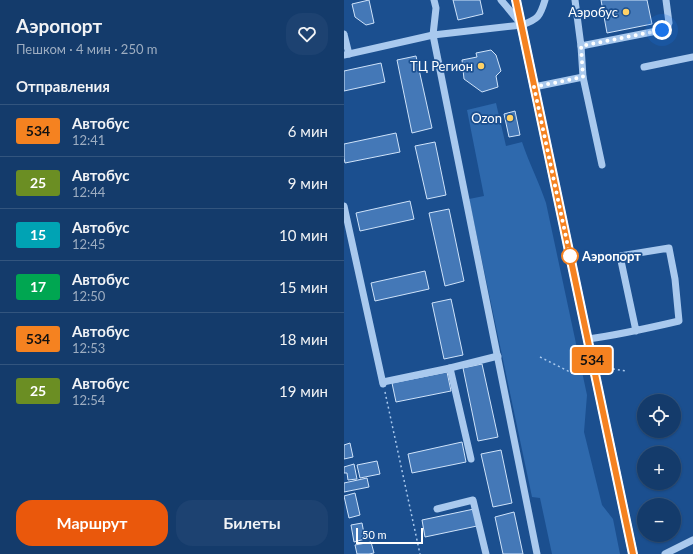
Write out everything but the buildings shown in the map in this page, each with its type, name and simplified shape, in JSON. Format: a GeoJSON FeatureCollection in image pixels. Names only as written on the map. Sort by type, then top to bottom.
{"type":"FeatureCollection","features":[{"type":"Feature","properties":{"kind":"main road"},"geometry":{"type":"LineString","coordinates":[[516,0],[633,554]]}},
{"type":"Feature","properties":{"kind":"street"},"geometry":{"type":"LineString","coordinates":[[434,0],[436,8],[433,35],[538,554]]}},
{"type":"Feature","properties":{"kind":"street"},"geometry":{"type":"LineString","coordinates":[[501,0],[522,25]]}},
{"type":"Feature","properties":{"kind":"street"},"geometry":{"type":"LineString","coordinates":[[344,34],[346,54],[433,35],[522,25],[534,20],[542,12],[545,0]]}},
{"type":"Feature","properties":{"kind":"street"},"geometry":{"type":"LineString","coordinates":[[575,0],[581,46],[583,77],[602,164]]}},
{"type":"Feature","properties":{"kind":"street"},"geometry":{"type":"LineString","coordinates":[[581,46],[668,28],[670,23],[666,0]]}},
{"type":"Feature","properties":{"kind":"street"},"geometry":{"type":"LineString","coordinates":[[644,67],[693,57]]}},
{"type":"Feature","properties":{"kind":"street"},"geometry":{"type":"LineString","coordinates":[[534,87],[583,77]]}},
{"type":"Feature","properties":{"kind":"street"},"geometry":{"type":"LineString","coordinates":[[344,206],[383,383],[498,356]]}},
{"type":"Feature","properties":{"kind":"street"},"geometry":{"type":"LineString","coordinates":[[588,339],[636,331],[679,321],[675,279],[669,248],[620,256],[636,331]]}},
{"type":"Feature","properties":{"kind":"street"},"geometry":{"type":"LineString","coordinates":[[450,368],[471,459]]}},
{"type":"Feature","properties":{"kind":"street"},"geometry":{"type":"LineString","coordinates":[[437,509],[473,500],[486,554]]}},
{"type":"Feature","properties":{"kind":"street"},"geometry":{"type":"LineString","coordinates":[[665,554],[693,540]]}},
{"type":"Feature","properties":{"kind":"path"},"geometry":{"type":"LineString","coordinates":[[540,357],[572,373],[608,368],[626,370]]}},
{"type":"Feature","properties":{"kind":"path"},"geometry":{"type":"LineString","coordinates":[[383,383],[420,554]]}},
{"type":"Feature","properties":{"kind":"shaded area"},"geometry":{"type":"Polygon","coordinates":[[[496,103],[506,146],[522,142],[546,203],[587,395],[584,432],[602,505],[613,519],[620,554],[552,554],[540,498],[532,497],[469,199],[484,196],[467,110],[496,103]]]}},
{"type":"Feature","properties":{"kind":"bus line","name":"534"},"geometry":{"type":"LineString","coordinates":[[516,0],[633,554]]}},
{"type":"Feature","properties":{"kind":"place","name":"Аэробус"},"geometry":{"type":"Point","coordinates":[626,12]}},
{"type":"Feature","properties":{"kind":"place","name":"ТЦ Регион"},"geometry":{"type":"Point","coordinates":[481,66]}},
{"type":"Feature","properties":{"kind":"place","name":"Ozon"},"geometry":{"type":"Point","coordinates":[510,118]}},
{"type":"Feature","properties":{"kind":"place","name":"Аэропорт"},"geometry":{"type":"Point","coordinates":[570,256]}},
{"type":"Feature","properties":{"kind":"route"},"geometry":{"type":"LineString","coordinates":[[570,256],[534,87],[583,77],[581,46],[662,30]]}}]}
